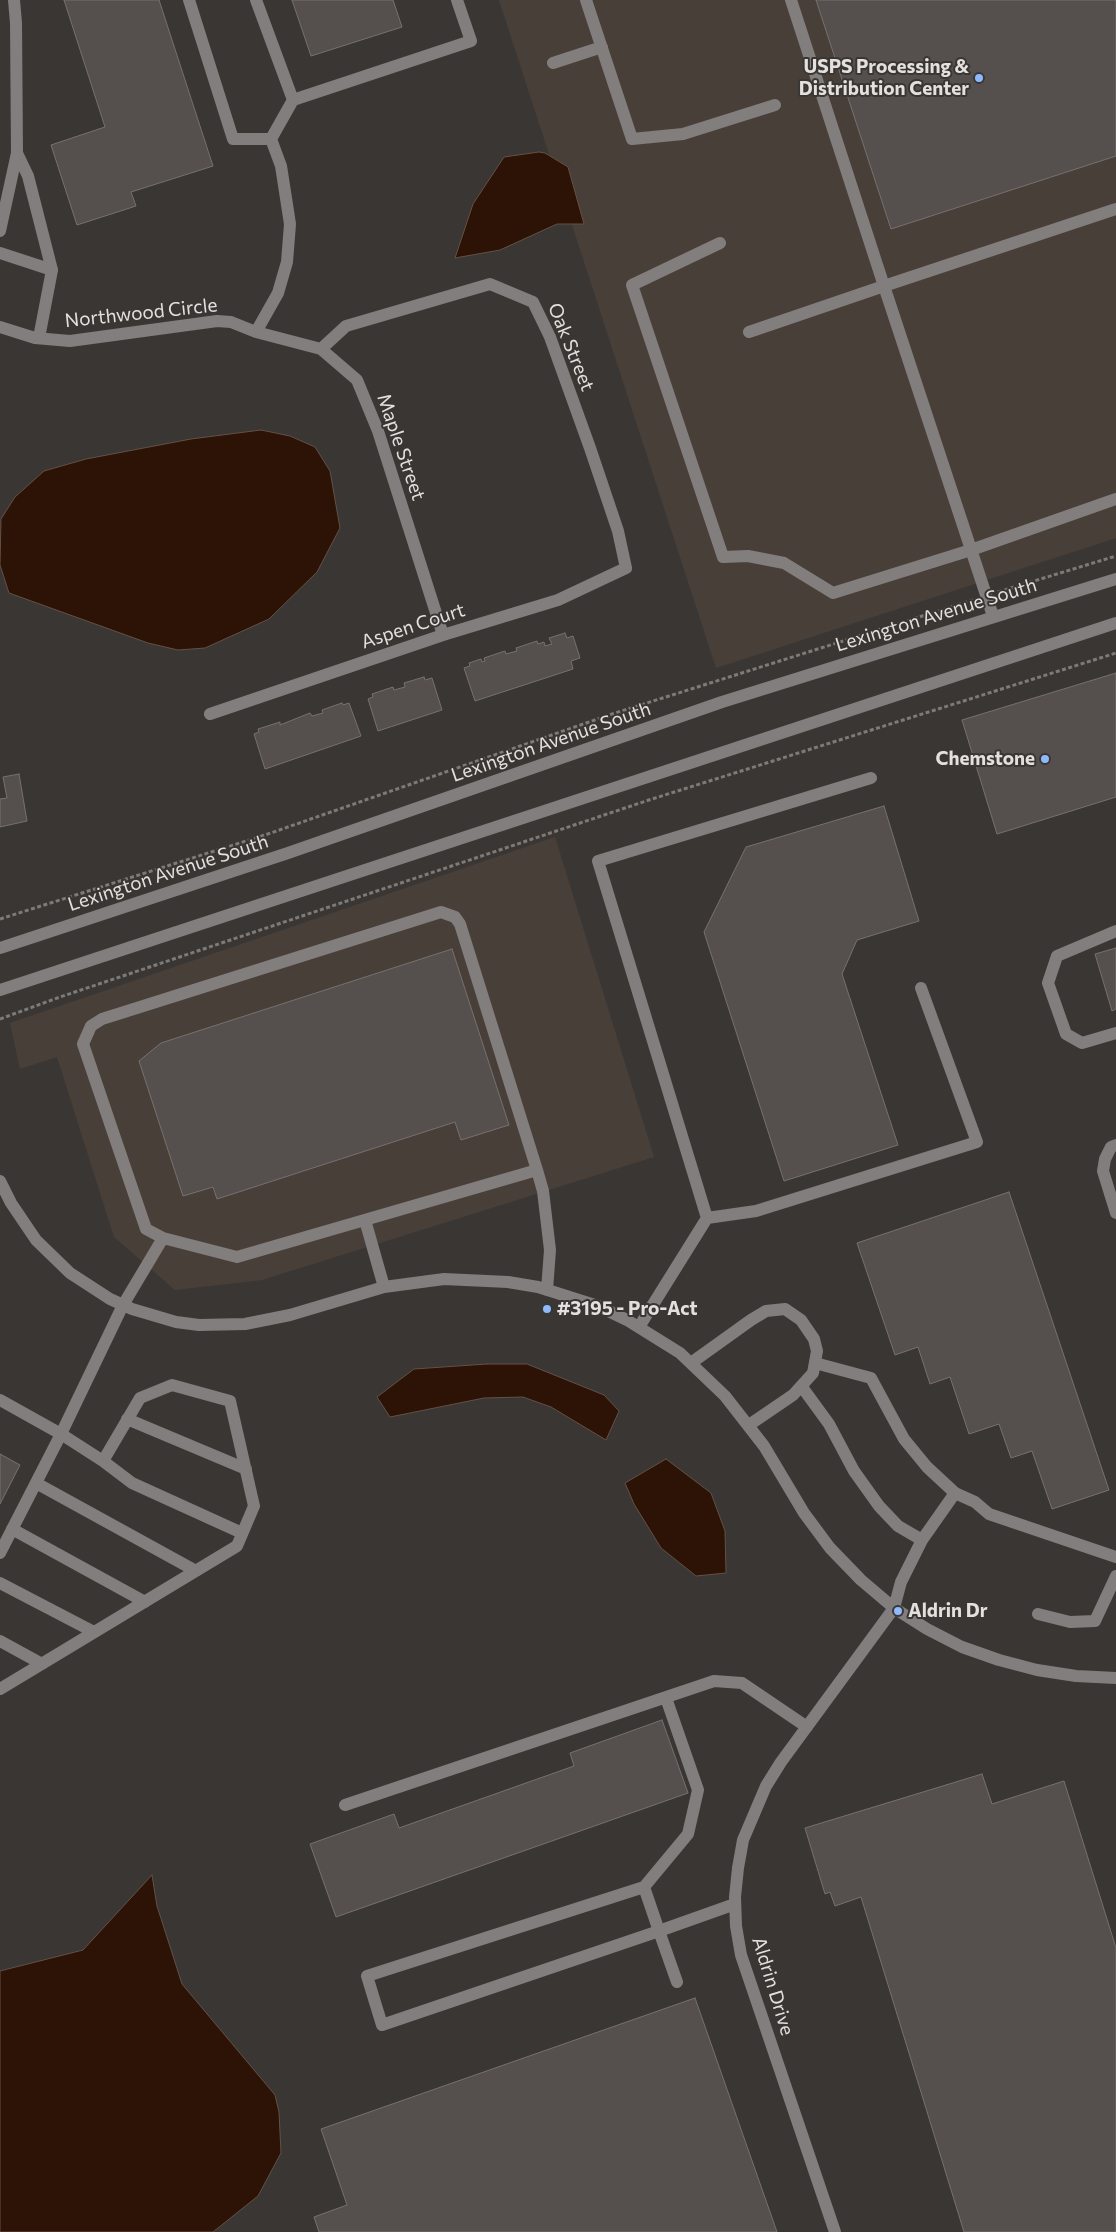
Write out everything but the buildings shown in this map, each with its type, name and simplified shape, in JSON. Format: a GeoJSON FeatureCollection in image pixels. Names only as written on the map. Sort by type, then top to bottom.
{"type":"FeatureCollection","features":[{"type":"Feature","properties":{"kind":"street"},"geometry":{"type":"LineString","coordinates":[[0,231],[17,153],[16,23],[14,0]]}},
{"type":"Feature","properties":{"kind":"street"},"geometry":{"type":"LineString","coordinates":[[189,0],[233,139],[271,139]]}},
{"type":"Feature","properties":{"kind":"street"},"geometry":{"type":"LineString","coordinates":[[256,0],[293,100]]}},
{"type":"Feature","properties":{"kind":"street"},"geometry":{"type":"LineString","coordinates":[[256,332],[278,293],[287,262],[290,224],[281,166],[271,139],[293,100],[471,41],[457,0]]}},
{"type":"Feature","properties":{"kind":"street"},"geometry":{"type":"LineString","coordinates":[[586,0],[632,139],[684,134],[775,105]]}},
{"type":"Feature","properties":{"kind":"street"},"geometry":{"type":"LineString","coordinates":[[791,0],[993,616]]}},
{"type":"Feature","properties":{"kind":"street"},"geometry":{"type":"LineString","coordinates":[[553,63],[602,47]]}},
{"type":"Feature","properties":{"kind":"street"},"geometry":{"type":"LineString","coordinates":[[17,153],[28,176],[52,270],[39,338]]}},
{"type":"Feature","properties":{"kind":"street"},"geometry":{"type":"LineString","coordinates":[[749,332],[1116,210]]}},
{"type":"Feature","properties":{"kind":"street"},"geometry":{"type":"LineString","coordinates":[[720,243],[632,285],[723,557],[748,556],[784,563],[833,593],[971,550],[1116,499]]}},
{"type":"Feature","properties":{"kind":"street"},"geometry":{"type":"LineString","coordinates":[[0,253],[52,270]]}},
{"type":"Feature","properties":{"kind":"street","name":"Oak Street"},"geometry":{"type":"LineString","coordinates":[[321,349],[346,326],[490,284],[533,302],[550,338],[590,448],[618,531],[626,568]]}},
{"type":"Feature","properties":{"kind":"street","name":"Northwood Circle"},"geometry":{"type":"LineString","coordinates":[[0,327],[39,338],[70,341],[217,321],[231,322],[256,332]]}},
{"type":"Feature","properties":{"kind":"street","name":"Maple Street"},"geometry":{"type":"LineString","coordinates":[[256,332],[321,349],[357,380],[378,431],[443,635]]}},
{"type":"Feature","properties":{"kind":"street","name":"Aspen Court"},"geometry":{"type":"LineString","coordinates":[[210,714],[443,635],[558,600],[626,568]]}},
{"type":"Feature","properties":{"kind":"street","name":"Lexington Avenue South"},"geometry":{"type":"LineString","coordinates":[[0,948],[288,853],[722,702],[1116,579]]}},
{"type":"Feature","properties":{"kind":"street"},"geometry":{"type":"LineString","coordinates":[[0,990],[1116,623]]}},
{"type":"Feature","properties":{"kind":"street"},"geometry":{"type":"LineString","coordinates":[[639,1327],[707,1218],[598,861],[870,778]]}},
{"type":"Feature","properties":{"kind":"street"},"geometry":{"type":"LineString","coordinates":[[537,1170],[237,1257],[163,1238],[146,1229],[83,1044],[91,1026],[102,1019],[441,912],[455,917],[460,924],[537,1170],[543,1191],[550,1250],[547,1290]]}},
{"type":"Feature","properties":{"kind":"street"},"geometry":{"type":"LineString","coordinates":[[1116,931],[1057,956],[1048,983],[1066,1034],[1082,1042],[1116,1033]]}},
{"type":"Feature","properties":{"kind":"street"},"geometry":{"type":"LineString","coordinates":[[707,1218],[756,1211],[978,1142],[921,988]]}},
{"type":"Feature","properties":{"kind":"street"},"geometry":{"type":"LineString","coordinates":[[1116,1145],[1111,1147],[1103,1171],[1116,1213]]}},
{"type":"Feature","properties":{"kind":"street"},"geometry":{"type":"LineString","coordinates":[[0,1181],[23,1223],[36,1240],[52,1257],[89,1287],[123,1305],[176,1322],[199,1325],[245,1324],[290,1315],[384,1287],[413,1282],[475,1279],[508,1282],[547,1290],[598,1306],[639,1327],[690,1363],[725,1396],[749,1425],[804,1513],[830,1548],[861,1580],[894,1608],[962,1647],[999,1660],[1037,1670],[1076,1676],[1116,1678]]}},
{"type":"Feature","properties":{"kind":"street"},"geometry":{"type":"LineString","coordinates":[[366,1220],[384,1287]]}},
{"type":"Feature","properties":{"kind":"street"},"geometry":{"type":"LineString","coordinates":[[0,1552],[61,1434],[123,1305],[163,1238]]}},
{"type":"Feature","properties":{"kind":"street"},"geometry":{"type":"LineString","coordinates":[[690,1363],[751,1320],[775,1309],[794,1314],[810,1330],[816,1351],[813,1373],[802,1387],[749,1425]]}},
{"type":"Feature","properties":{"kind":"street"},"geometry":{"type":"LineString","coordinates":[[815,1363],[871,1378],[904,1439],[926,1467],[955,1493],[975,1502],[989,1514],[1116,1557]]}},
{"type":"Feature","properties":{"kind":"street"},"geometry":{"type":"LineString","coordinates":[[0,1689],[237,1546],[254,1506],[230,1401],[172,1385],[140,1398],[103,1461]]}},
{"type":"Feature","properties":{"kind":"street"},"geometry":{"type":"LineString","coordinates":[[802,1387],[829,1424],[854,1471],[879,1506],[898,1526],[922,1540]]}},
{"type":"Feature","properties":{"kind":"street"},"geometry":{"type":"LineString","coordinates":[[0,1400],[61,1434],[103,1461],[132,1483],[242,1533]]}},
{"type":"Feature","properties":{"kind":"street"},"geometry":{"type":"LineString","coordinates":[[127,1419],[246,1469]]}},
{"type":"Feature","properties":{"kind":"street"},"geometry":{"type":"LineString","coordinates":[[36,1483],[196,1571]]}},
{"type":"Feature","properties":{"kind":"street"},"geometry":{"type":"LineString","coordinates":[[894,1608],[901,1582],[922,1540],[955,1493]]}},
{"type":"Feature","properties":{"kind":"street"},"geometry":{"type":"LineString","coordinates":[[12,1529],[145,1602]]}},
{"type":"Feature","properties":{"kind":"street"},"geometry":{"type":"LineString","coordinates":[[1038,1614],[1070,1622],[1095,1621],[1116,1576]]}},
{"type":"Feature","properties":{"kind":"street"},"geometry":{"type":"LineString","coordinates":[[0,1583],[94,1632]]}},
{"type":"Feature","properties":{"kind":"street","name":"Aldrin Drive"},"geometry":{"type":"LineString","coordinates":[[835,2232],[748,1980],[736,1926],[735,1904],[738,1868],[743,1840],[753,1812],[766,1786],[806,1727],[894,1608]]}},
{"type":"Feature","properties":{"kind":"street"},"geometry":{"type":"LineString","coordinates":[[0,1641],[42,1664]]}},
{"type":"Feature","properties":{"kind":"street"},"geometry":{"type":"LineString","coordinates":[[345,1805],[714,1681],[742,1683],[806,1727]]}},
{"type":"Feature","properties":{"kind":"street"},"geometry":{"type":"LineString","coordinates":[[666,1698],[698,1790],[688,1834],[644,1887],[367,1976],[382,2025],[735,1904]]}},
{"type":"Feature","properties":{"kind":"street"},"geometry":{"type":"LineString","coordinates":[[644,1887],[677,1982]]}},
{"type":"Feature","properties":{"kind":"path"},"geometry":{"type":"LineString","coordinates":[[0,919],[265,835],[612,714],[1116,556]]}},
{"type":"Feature","properties":{"kind":"path"},"geometry":{"type":"LineString","coordinates":[[0,1019],[60,997],[649,800],[1116,653]]}},
{"type":"Feature","properties":{"kind":"shaded area"},"geometry":{"type":"Polygon","coordinates":[[[499,0],[1116,0],[1116,538],[716,668],[499,0]]]}},
{"type":"Feature","properties":{"kind":"shaded area"},"geometry":{"type":"Polygon","coordinates":[[[539,152],[545,153],[568,167],[584,224],[557,224],[500,250],[455,258],[473,204],[504,157],[539,152]]]}},
{"type":"Feature","properties":{"kind":"shaded area"},"geometry":{"type":"Polygon","coordinates":[[[261,430],[290,436],[315,447],[330,471],[340,528],[317,572],[269,619],[205,648],[178,650],[148,643],[9,593],[0,565],[1,519],[15,497],[44,471],[86,459],[191,439],[261,430]]]}},
{"type":"Feature","properties":{"kind":"shaded area"},"geometry":{"type":"Polygon","coordinates":[[[555,837],[654,1157],[262,1280],[175,1290],[114,1237],[57,1057],[20,1069],[10,1023],[555,837]]]}},
{"type":"Feature","properties":{"kind":"shaded area"},"geometry":{"type":"Polygon","coordinates":[[[487,1364],[527,1364],[604,1395],[619,1411],[606,1440],[551,1407],[523,1397],[484,1398],[390,1417],[377,1397],[414,1369],[487,1364]]]}},
{"type":"Feature","properties":{"kind":"shaded area"},"geometry":{"type":"Polygon","coordinates":[[[666,1459],[711,1493],[725,1531],[726,1573],[696,1576],[661,1548],[634,1504],[625,1483],[666,1459]]]}},
{"type":"Feature","properties":{"kind":"shaded area"},"geometry":{"type":"Polygon","coordinates":[[[152,1875],[157,1906],[182,1984],[275,2095],[279,2112],[281,2153],[258,2196],[213,2232],[0,2232],[0,1971],[83,1950],[152,1875]]]}},
{"type":"Feature","properties":{"kind":"place","name":"USPS Processing & Distribution Center"},"geometry":{"type":"Point","coordinates":[979,78]}},
{"type":"Feature","properties":{"kind":"place","name":"Chemstone"},"geometry":{"type":"Point","coordinates":[1045,759]}},
{"type":"Feature","properties":{"kind":"place","name":"#3195 - Pro-Act"},"geometry":{"type":"Point","coordinates":[547,1309]}},
{"type":"Feature","properties":{"kind":"place","name":"Aldrin Dr"},"geometry":{"type":"Point","coordinates":[898,1611]}}]}
